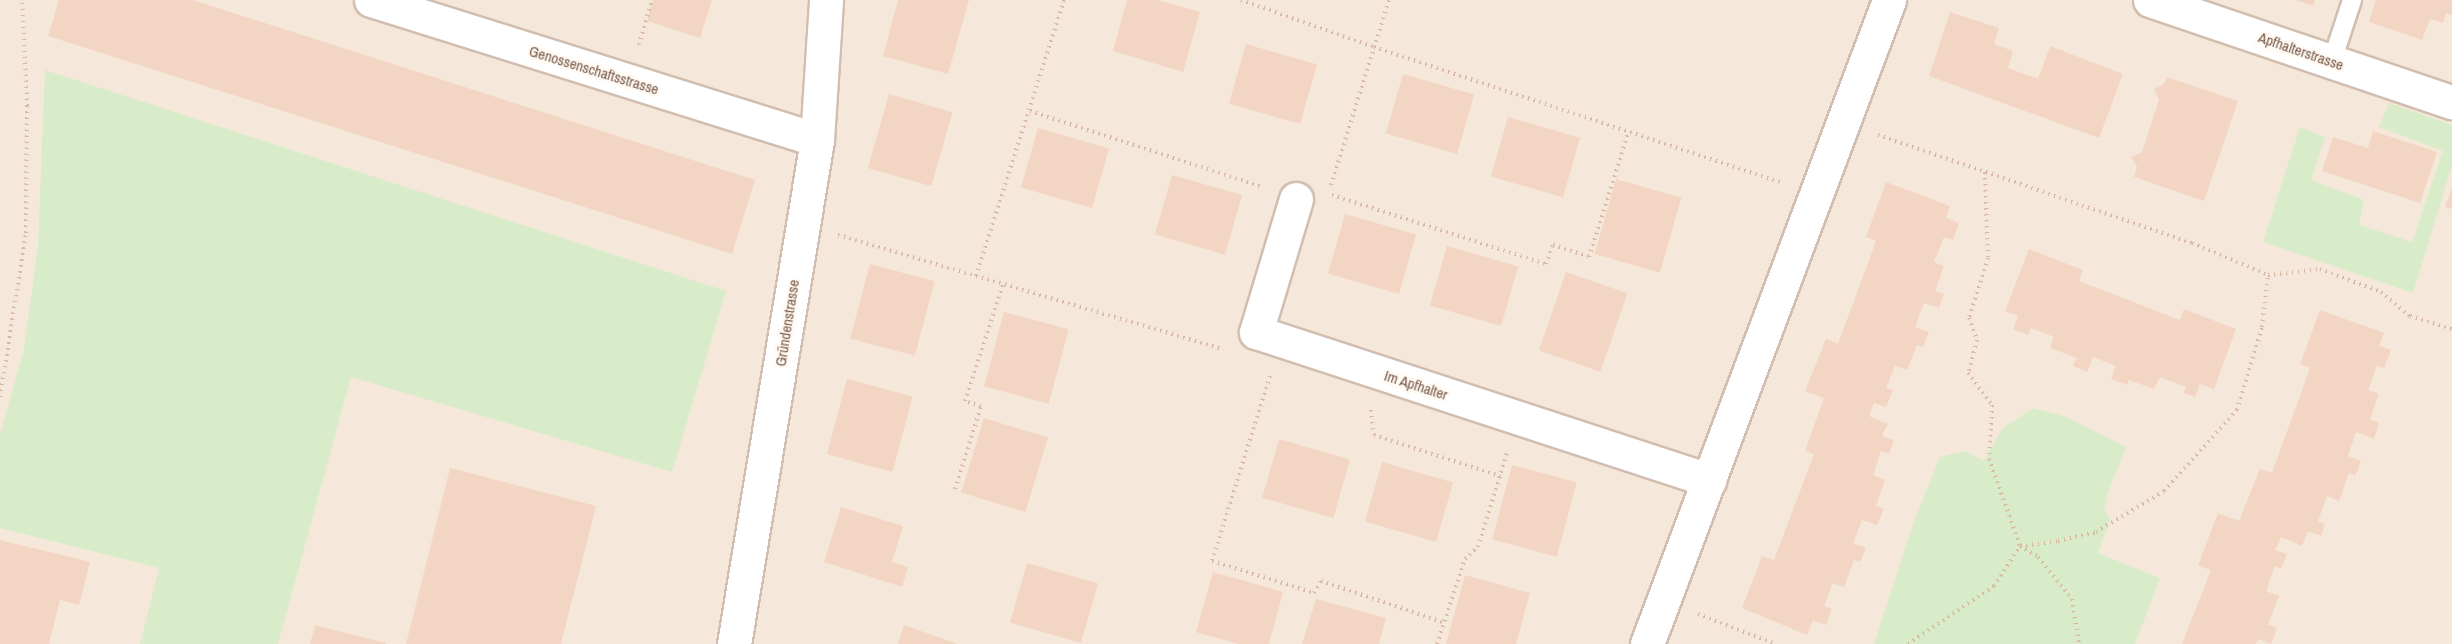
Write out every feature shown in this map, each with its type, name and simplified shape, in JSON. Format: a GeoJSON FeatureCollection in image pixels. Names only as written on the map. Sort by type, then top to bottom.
{"type":"FeatureCollection","features":[{"type":"Feature","properties":{"kind":"street","name":"Genossenschaftsstrasse"},"geometry":{"type":"LineString","coordinates":[[371,0],[817,140]]}},
{"type":"Feature","properties":{"kind":"street","name":"Gründenstrasse"},"geometry":{"type":"LineString","coordinates":[[734,644],[817,140],[826,0]]}},
{"type":"Feature","properties":{"kind":"street"},"geometry":{"type":"LineString","coordinates":[[1647,644],[1889,0]]}},
{"type":"Feature","properties":{"kind":"street","name":"Apfhalterstrasse"},"geometry":{"type":"LineString","coordinates":[[2150,0],[2452,102]]}},
{"type":"Feature","properties":{"kind":"street"},"geometry":{"type":"LineString","coordinates":[[1268,337],[1296,199]]}},
{"type":"Feature","properties":{"kind":"street","name":"Im Apfhalter"},"geometry":{"type":"LineString","coordinates":[[1268,337],[1709,480]]}},
{"type":"Feature","properties":{"kind":"lane"},"geometry":{"type":"LineString","coordinates":[[2332,61],[2352,0]]}},
{"type":"Feature","properties":{"kind":"path"},"geometry":{"type":"LineString","coordinates":[[0,397],[26,232],[27,106],[22,0]]}},
{"type":"Feature","properties":{"kind":"path"},"geometry":{"type":"LineString","coordinates":[[630,81],[652,0]]}},
{"type":"Feature","properties":{"kind":"path"},"geometry":{"type":"LineString","coordinates":[[976,276],[1064,0]]}},
{"type":"Feature","properties":{"kind":"path"},"geometry":{"type":"LineString","coordinates":[[1241,0],[1628,133],[1817,194]]}},
{"type":"Feature","properties":{"kind":"path"},"geometry":{"type":"LineString","coordinates":[[1030,111],[1296,199],[1324,206],[1389,0]]}},
{"type":"Feature","properties":{"kind":"path"},"geometry":{"type":"LineString","coordinates":[[1843,124],[2192,243],[2268,275],[2320,269],[2381,292],[2410,316],[2452,329]]}},
{"type":"Feature","properties":{"kind":"path"},"geometry":{"type":"LineString","coordinates":[[1328,194],[1546,264],[1553,245],[1589,257],[1628,133]]}},
{"type":"Feature","properties":{"kind":"path"},"geometry":{"type":"LineString","coordinates":[[1985,172],[1988,258],[1969,318],[1977,339],[1968,372],[1992,405],[1989,459],[2020,546],[2038,557],[2072,599],[2079,644]]}},
{"type":"Feature","properties":{"kind":"path"},"geometry":{"type":"LineString","coordinates":[[803,225],[1233,352],[1268,337]]}},
{"type":"Feature","properties":{"kind":"path"},"geometry":{"type":"LineString","coordinates":[[1908,644],[1994,586],[2020,546],[2096,532],[2164,491],[2237,410],[2262,327],[2268,275]]}},
{"type":"Feature","properties":{"kind":"path"},"geometry":{"type":"LineString","coordinates":[[956,489],[981,406],[965,401],[1003,284]]}},
{"type":"Feature","properties":{"kind":"path"},"geometry":{"type":"LineString","coordinates":[[1268,337],[1212,561],[1314,593],[1322,581],[1445,623]]}},
{"type":"Feature","properties":{"kind":"path"},"geometry":{"type":"LineString","coordinates":[[1366,369],[1374,435],[1500,476]]}},
{"type":"Feature","properties":{"kind":"path"},"geometry":{"type":"LineString","coordinates":[[1437,644],[1465,559],[1478,547],[1518,418]]}},
{"type":"Feature","properties":{"kind":"path"},"geometry":{"type":"LineString","coordinates":[[1664,600],[1775,644]]}},
{"type":"Feature","properties":{"kind":"shaded area"},"geometry":{"type":"Polygon","coordinates":[[[0,0],[2452,0],[2452,644],[0,644],[0,0]]]}},
{"type":"Feature","properties":{"kind":"green space"},"geometry":{"type":"Polygon","coordinates":[[[45,70],[726,291],[672,472],[351,377],[278,644],[140,644],[159,568],[0,528],[0,435],[24,349],[38,246],[45,70]]]}},
{"type":"Feature","properties":{"kind":"green space"},"geometry":{"type":"Polygon","coordinates":[[[2389,103],[2452,125],[2452,165],[2413,293],[2263,242],[2300,127],[2325,137],[2311,180],[2364,200],[2359,225],[2412,242],[2443,151],[2379,127],[2389,103]]]}},
{"type":"Feature","properties":{"kind":"green space"},"geometry":{"type":"Polygon","coordinates":[[[2033,408],[2067,417],[2126,447],[2108,492],[2104,509],[2110,519],[2098,553],[2160,578],[2135,644],[1874,644],[1914,521],[1940,457],[1965,451],[1984,461],[2002,429],[2033,408]]]}},
{"type":"Feature","properties":{"kind":"building"},"geometry":{"type":"Polygon","coordinates":[[[59,0],[193,0],[755,180],[732,254],[48,36],[59,0]]]}},
{"type":"Feature","properties":{"kind":"building"},"geometry":{"type":"Polygon","coordinates":[[[653,0],[712,0],[700,38],[647,21],[653,0]]]}},
{"type":"Feature","properties":{"kind":"building"},"geometry":{"type":"Polygon","coordinates":[[[898,0],[969,0],[948,74],[883,56],[898,0]]]}},
{"type":"Feature","properties":{"kind":"building"},"geometry":{"type":"Polygon","coordinates":[[[1127,0],[1157,0],[1200,12],[1183,72],[1113,51],[1127,0]]]}},
{"type":"Feature","properties":{"kind":"building"},"geometry":{"type":"Polygon","coordinates":[[[2296,0],[2315,0],[2313,6],[2296,0]]]}},
{"type":"Feature","properties":{"kind":"building"},"geometry":{"type":"Polygon","coordinates":[[[2376,0],[2452,0],[2452,15],[2446,13],[2443,23],[2430,19],[2422,40],[2369,22],[2376,0]]]}},
{"type":"Feature","properties":{"kind":"building"},"geometry":{"type":"Polygon","coordinates":[[[1950,12],[1999,28],[1994,44],[2013,51],[2008,68],[2038,79],[2050,46],[2123,74],[2099,138],[1929,76],[1950,12]]]}},
{"type":"Feature","properties":{"kind":"building"},"geometry":{"type":"Polygon","coordinates":[[[1246,44],[1317,64],[1300,124],[1229,104],[1246,44]]]}},
{"type":"Feature","properties":{"kind":"building"},"geometry":{"type":"Polygon","coordinates":[[[1403,74],[1474,94],[1457,154],[1386,134],[1403,74]]]}},
{"type":"Feature","properties":{"kind":"building"},"geometry":{"type":"Polygon","coordinates":[[[2167,77],[2238,101],[2204,201],[2134,177],[2137,167],[2131,157],[2142,152],[2159,100],[2154,89],[2164,84],[2167,77]]]}},
{"type":"Feature","properties":{"kind":"building"},"geometry":{"type":"Polygon","coordinates":[[[889,94],[952,112],[931,186],[868,168],[889,94]]]}},
{"type":"Feature","properties":{"kind":"building"},"geometry":{"type":"Polygon","coordinates":[[[1508,117],[1580,138],[1563,197],[1491,177],[1508,117]]]}},
{"type":"Feature","properties":{"kind":"building"},"geometry":{"type":"Polygon","coordinates":[[[1038,128],[1109,148],[1092,208],[1021,188],[1038,128]]]}},
{"type":"Feature","properties":{"kind":"building"},"geometry":{"type":"Polygon","coordinates":[[[2373,131],[2437,152],[2420,203],[2322,171],[2333,137],[2368,148],[2373,131]]]}},
{"type":"Feature","properties":{"kind":"building"},"geometry":{"type":"Polygon","coordinates":[[[1172,175],[1242,195],[1225,255],[1155,235],[1172,175]]]}},
{"type":"Feature","properties":{"kind":"building"},"geometry":{"type":"Polygon","coordinates":[[[1616,179],[1681,198],[1660,273],[1595,254],[1616,179]]]}},
{"type":"Feature","properties":{"kind":"building"},"geometry":{"type":"Polygon","coordinates":[[[1886,182],[1950,206],[1946,218],[1959,223],[1953,240],[1944,237],[1934,262],[1944,266],[1935,291],[1944,294],[1939,308],[1924,303],[1915,327],[1929,332],[1923,347],[1917,345],[1907,370],[1895,366],[1886,388],[1893,390],[1886,407],[1874,403],[1869,416],[1888,424],[1882,436],[1894,440],[1889,454],[1881,451],[1873,475],[1885,480],[1876,506],[1884,509],[1877,525],[1862,520],[1853,543],[1866,548],[1860,562],[1854,560],[1844,587],[1833,583],[1824,606],[1832,609],[1826,625],[1813,620],[1807,635],[1742,608],[1762,556],[1774,560],[1814,454],[1805,451],[1824,398],[1805,391],[1826,339],[1838,344],[1876,241],[1866,237],[1886,182]]]}},
{"type":"Feature","properties":{"kind":"building"},"geometry":{"type":"Polygon","coordinates":[[[2452,188],[2452,209],[2445,207],[2452,188]]]}},
{"type":"Feature","properties":{"kind":"building"},"geometry":{"type":"Polygon","coordinates":[[[1345,214],[1416,234],[1399,294],[1328,274],[1345,214]]]}},
{"type":"Feature","properties":{"kind":"building"},"geometry":{"type":"Polygon","coordinates":[[[1447,246],[1518,266],[1501,326],[1430,306],[1447,246]]]}},
{"type":"Feature","properties":{"kind":"building"},"geometry":{"type":"Polygon","coordinates":[[[2029,249],[2083,270],[2079,281],[2180,320],[2184,309],[2236,329],[2214,389],[2200,384],[2195,397],[2184,393],[2186,387],[2160,377],[2154,389],[2129,380],[2127,385],[2111,379],[2116,366],[2093,357],[2087,372],[2073,366],[2077,358],[2050,348],[2054,337],[2031,328],[2028,335],[2013,329],[2018,316],[2005,311],[2029,249]]]}},
{"type":"Feature","properties":{"kind":"building"},"geometry":{"type":"Polygon","coordinates":[[[870,264],[935,281],[915,356],[850,338],[870,264]]]}},
{"type":"Feature","properties":{"kind":"building"},"geometry":{"type":"Polygon","coordinates":[[[1566,272],[1627,293],[1600,372],[1539,350],[1566,272]]]}},
{"type":"Feature","properties":{"kind":"building"},"geometry":{"type":"Polygon","coordinates":[[[2320,310],[2384,333],[2379,346],[2391,350],[2384,368],[2377,366],[2368,390],[2379,394],[2370,419],[2379,423],[2374,439],[2356,432],[2348,456],[2361,461],[2355,476],[2349,473],[2339,501],[2327,496],[2318,521],[2325,524],[2321,536],[2308,531],[2302,546],[2281,537],[2275,550],[2287,554],[2281,569],[2275,566],[2266,591],[2279,596],[2268,625],[2277,628],[2271,644],[2258,639],[2256,644],[2182,644],[2211,570],[2198,566],[2218,513],[2239,521],[2260,469],[2272,473],[2310,368],[2300,364],[2320,310]]]}},
{"type":"Feature","properties":{"kind":"building"},"geometry":{"type":"Polygon","coordinates":[[[1004,312],[1069,329],[1049,404],[984,386],[1004,312]]]}},
{"type":"Feature","properties":{"kind":"building"},"geometry":{"type":"Polygon","coordinates":[[[847,379],[913,397],[892,472],[827,454],[847,379]]]}},
{"type":"Feature","properties":{"kind":"building"},"geometry":{"type":"Polygon","coordinates":[[[984,418],[1048,438],[1025,512],[961,493],[984,418]]]}},
{"type":"Feature","properties":{"kind":"building"},"geometry":{"type":"Polygon","coordinates":[[[1279,439],[1350,459],[1333,518],[1262,498],[1279,439]]]}},
{"type":"Feature","properties":{"kind":"building"},"geometry":{"type":"Polygon","coordinates":[[[1382,462],[1453,482],[1436,542],[1365,522],[1382,462]]]}},
{"type":"Feature","properties":{"kind":"building"},"geometry":{"type":"Polygon","coordinates":[[[1512,465],[1577,482],[1557,557],[1492,539],[1512,465]]]}},
{"type":"Feature","properties":{"kind":"building"},"geometry":{"type":"Polygon","coordinates":[[[450,468],[596,506],[561,644],[406,644],[450,468]]]}},
{"type":"Feature","properties":{"kind":"building"},"geometry":{"type":"Polygon","coordinates":[[[841,507],[903,526],[892,562],[908,567],[902,587],[824,562],[841,507]]]}},
{"type":"Feature","properties":{"kind":"building"},"geometry":{"type":"Polygon","coordinates":[[[0,540],[90,562],[79,605],[60,600],[49,644],[0,644],[0,540]]]}},
{"type":"Feature","properties":{"kind":"building"},"geometry":{"type":"Polygon","coordinates":[[[1027,563],[1098,583],[1081,643],[1010,623],[1027,563]]]}},
{"type":"Feature","properties":{"kind":"building"},"geometry":{"type":"Polygon","coordinates":[[[1213,572],[1283,592],[1269,644],[1239,644],[1196,632],[1213,572]]]}},
{"type":"Feature","properties":{"kind":"building"},"geometry":{"type":"Polygon","coordinates":[[[1465,575],[1530,593],[1516,644],[1446,644],[1465,575]]]}},
{"type":"Feature","properties":{"kind":"building"},"geometry":{"type":"Polygon","coordinates":[[[1316,599],[1386,618],[1379,644],[1302,644],[1316,599]]]}},
{"type":"Feature","properties":{"kind":"building"},"geometry":{"type":"Polygon","coordinates":[[[315,625],[386,643],[386,644],[310,644],[315,625]]]}},
{"type":"Feature","properties":{"kind":"building"},"geometry":{"type":"Polygon","coordinates":[[[904,625],[958,644],[898,644],[904,625]]]}}]}
